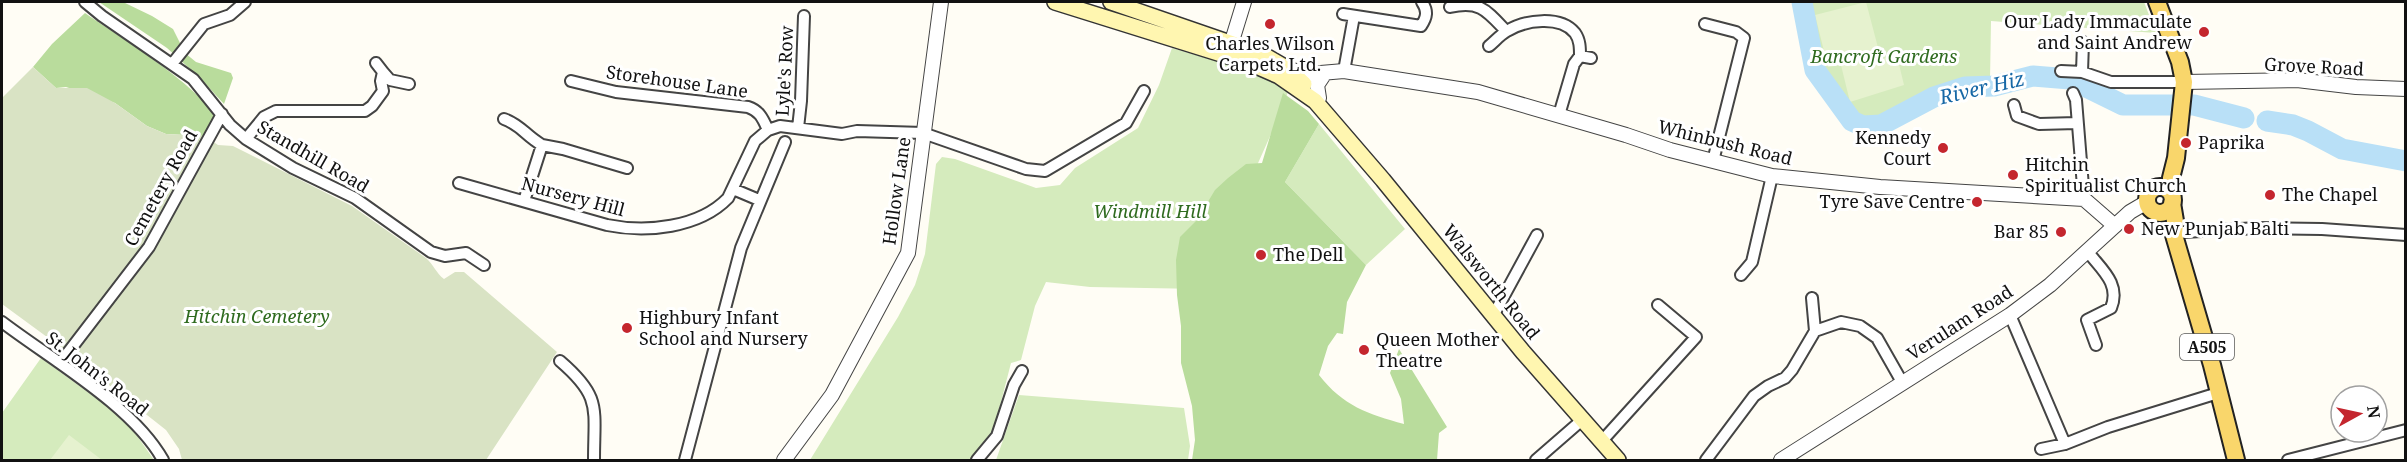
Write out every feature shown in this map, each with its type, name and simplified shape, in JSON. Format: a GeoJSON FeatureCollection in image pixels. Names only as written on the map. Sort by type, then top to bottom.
{"type":"FeatureCollection","features":[{"type":"Feature","properties":{"kind":"main road"},"geometry":{"type":"LineString","coordinates":[[1056,2],[1230,50]]}},
{"type":"Feature","properties":{"kind":"main road"},"geometry":{"type":"LineString","coordinates":[[1110,2],[1230,50]]}},
{"type":"Feature","properties":{"kind":"main road","name":"A505"},"geometry":{"type":"LineString","coordinates":[[2157,2],[2180,62],[2184,82],[2176,158],[2171,178],[2174,235],[2236,460]]}},
{"type":"Feature","properties":{"kind":"main road","name":"Walsworth Road"},"geometry":{"type":"LineString","coordinates":[[1230,50],[1262,54],[1288,69],[1319,98],[1337,126]]}},
{"type":"Feature","properties":{"kind":"main road","name":"Walsworth Road"},"geometry":{"type":"LineString","coordinates":[[1230,50],[1279,76],[1315,101],[1493,316],[1618,460]]}},
{"type":"Feature","properties":{"kind":"main road"},"geometry":{"type":"LineString","coordinates":[[2153,201],[2171,178]]}},
{"type":"Feature","properties":{"kind":"main road"},"geometry":{"type":"LineString","coordinates":[[2167,189],[2172,199],[2166,211],[2153,201],[2167,189]]}},
{"type":"Feature","properties":{"kind":"main road","name":"A505"},"geometry":{"type":"LineString","coordinates":[[2153,201],[2163,226],[2174,235]]}},
{"type":"Feature","properties":{"kind":"street","name":"Standhill Road"},"geometry":{"type":"LineString","coordinates":[[84,2],[193,79],[230,125],[246,139],[293,168],[355,198],[431,252],[445,256],[466,253],[484,265]]}},
{"type":"Feature","properties":{"kind":"street"},"geometry":{"type":"LineString","coordinates":[[172,64],[204,24],[230,15],[245,2]]}},
{"type":"Feature","properties":{"kind":"street","name":"Hollow Lane"},"geometry":{"type":"LineString","coordinates":[[784,460],[832,395],[908,253],[941,2]]}},
{"type":"Feature","properties":{"kind":"street"},"geometry":{"type":"LineString","coordinates":[[1105,17],[1110,2]]}},
{"type":"Feature","properties":{"kind":"street"},"geometry":{"type":"LineString","coordinates":[[1230,50],[1244,2]]}},
{"type":"Feature","properties":{"kind":"street"},"geometry":{"type":"LineString","coordinates":[[1344,71],[1348,15],[1421,26],[1426,17],[1426,7],[1422,2]]}},
{"type":"Feature","properties":{"kind":"street"},"geometry":{"type":"LineString","coordinates":[[1450,7],[1460,4],[1482,7],[1506,31]]}},
{"type":"Feature","properties":{"kind":"street","name":"Lyle's Row"},"geometry":{"type":"LineString","coordinates":[[798,128],[804,16]]}},
{"type":"Feature","properties":{"kind":"street"},"geometry":{"type":"LineString","coordinates":[[1489,46],[1506,31],[1526,23],[1549,21],[1566,26],[1575,33],[1586,57],[1574,63],[1559,115]]}},
{"type":"Feature","properties":{"kind":"street"},"geometry":{"type":"LineString","coordinates":[[1706,24],[1736,32],[1744,38],[1713,161]]}},
{"type":"Feature","properties":{"kind":"street"},"geometry":{"type":"LineString","coordinates":[[2082,72],[2083,42]]}},
{"type":"Feature","properties":{"kind":"street"},"geometry":{"type":"LineString","coordinates":[[246,139],[264,117],[276,111],[365,111],[372,106],[383,91],[380,67],[390,80],[409,84]]}},
{"type":"Feature","properties":{"kind":"street","name":"Whinbush Road"},"geometry":{"type":"LineString","coordinates":[[1288,69],[1309,74],[1344,71],[1478,92],[1670,150],[1772,176],[1880,187],[2084,199]]}},
{"type":"Feature","properties":{"kind":"street"},"geometry":{"type":"LineString","coordinates":[[2061,71],[2082,72],[2111,82],[2184,82]]}},
{"type":"Feature","properties":{"kind":"street"},"geometry":{"type":"LineString","coordinates":[[1319,98],[1317,85],[1325,74]]}},
{"type":"Feature","properties":{"kind":"street","name":"Grove Road"},"geometry":{"type":"LineString","coordinates":[[2184,82],[2297,80],[2356,87],[2406,89]]}},
{"type":"Feature","properties":{"kind":"street","name":"Storehouse Lane"},"geometry":{"type":"LineString","coordinates":[[571,81],[616,93],[748,107],[762,117],[768,130]]}},
{"type":"Feature","properties":{"kind":"street"},"geometry":{"type":"LineString","coordinates":[[759,200],[733,189],[751,147],[760,135],[780,126],[842,134],[857,130],[923,133],[1026,169],[1045,171],[1126,123],[1144,91]]}},
{"type":"Feature","properties":{"kind":"street"},"geometry":{"type":"LineString","coordinates":[[2073,93],[2076,100],[2084,199],[2115,226]]}},
{"type":"Feature","properties":{"kind":"street"},"geometry":{"type":"LineString","coordinates":[[2014,105],[2017,116],[2039,124],[2077,123]]}},
{"type":"Feature","properties":{"kind":"street","name":"Cemetery Road"},"geometry":{"type":"LineString","coordinates":[[60,363],[149,247],[222,114]]}},
{"type":"Feature","properties":{"kind":"street"},"geometry":{"type":"LineString","coordinates":[[504,119],[520,126],[528,136],[542,145],[627,168]]}},
{"type":"Feature","properties":{"kind":"street"},"geometry":{"type":"LineString","coordinates":[[685,460],[741,248],[785,142]]}},
{"type":"Feature","properties":{"kind":"street"},"geometry":{"type":"LineString","coordinates":[[524,201],[542,145]]}},
{"type":"Feature","properties":{"kind":"street"},"geometry":{"type":"LineString","coordinates":[[1741,275],[1752,262],[1772,176]]}},
{"type":"Feature","properties":{"kind":"street","name":"Nursery Hill"},"geometry":{"type":"LineString","coordinates":[[459,183],[621,228],[646,229],[690,220],[714,209],[728,198],[733,189]]}},
{"type":"Feature","properties":{"kind":"street","name":"Verulam Road"},"geometry":{"type":"LineString","coordinates":[[1781,460],[2010,315],[2050,285],[2130,212],[2153,201]]}},
{"type":"Feature","properties":{"kind":"street"},"geometry":{"type":"LineString","coordinates":[[2174,235],[2183,232],[2259,228],[2322,229],[2406,235]]}},
{"type":"Feature","properties":{"kind":"street"},"geometry":{"type":"LineString","coordinates":[[1493,316],[1538,235]]}},
{"type":"Feature","properties":{"kind":"street"},"geometry":{"type":"LineString","coordinates":[[2088,252],[2110,280],[2114,290],[2111,308],[2087,320],[2096,345]]}},
{"type":"Feature","properties":{"kind":"street"},"geometry":{"type":"LineString","coordinates":[[1706,460],[1754,396],[1785,378],[1792,370],[1815,331],[1812,298]]}},
{"type":"Feature","properties":{"kind":"street"},"geometry":{"type":"LineString","coordinates":[[1601,442],[1696,338],[1658,305]]}},
{"type":"Feature","properties":{"kind":"street"},"geometry":{"type":"LineString","coordinates":[[2010,315],[2065,444]]}},
{"type":"Feature","properties":{"kind":"street","name":"St. John's Road"},"geometry":{"type":"LineString","coordinates":[[2,322],[60,363],[138,426],[163,460]]}},
{"type":"Feature","properties":{"kind":"street"},"geometry":{"type":"LineString","coordinates":[[1815,331],[1841,322],[1860,326],[1877,338],[1902,382]]}},
{"type":"Feature","properties":{"kind":"street"},"geometry":{"type":"LineString","coordinates":[[560,361],[585,384],[593,401],[594,460]]}},
{"type":"Feature","properties":{"kind":"street"},"geometry":{"type":"LineString","coordinates":[[977,460],[997,436],[1014,385],[1022,371]]}},
{"type":"Feature","properties":{"kind":"street"},"geometry":{"type":"LineString","coordinates":[[2041,449],[2065,444],[2218,393]]}},
{"type":"Feature","properties":{"kind":"street"},"geometry":{"type":"LineString","coordinates":[[1536,460],[1582,420]]}},
{"type":"Feature","properties":{"kind":"street"},"geometry":{"type":"LineString","coordinates":[[2288,460],[2406,430]]}},
{"type":"Feature","properties":{"kind":"green space"},"geometry":{"type":"Polygon","coordinates":[[[99,2],[123,2],[152,16],[173,29],[185,53],[196,62],[231,73],[233,78],[224,104],[167,48],[99,2]]]}},
{"type":"Feature","properties":{"kind":"green space","name":"Bancroft Gardens"},"geometry":{"type":"Polygon","coordinates":[[[1809,2],[2144,2],[2156,33],[1991,21],[1990,81],[1961,82],[1932,92],[1883,121],[1856,118],[1845,96],[1824,70],[1809,2]]]}},
{"type":"Feature","properties":{"kind":"green space"},"geometry":{"type":"Polygon","coordinates":[[[1866,2],[1881,59],[1897,56],[1904,85],[1850,102],[1841,65],[1828,67],[1815,15],[1866,2]]]}},
{"type":"Feature","properties":{"kind":"green space"},"geometry":{"type":"Polygon","coordinates":[[[85,13],[156,61],[206,104],[214,116],[211,128],[205,136],[166,134],[147,126],[115,103],[66,87],[56,88],[33,67],[52,44],[85,13]]]}},
{"type":"Feature","properties":{"kind":"green space","name":"Windmill Hill"},"geometry":{"type":"Polygon","coordinates":[[[1172,48],[1290,87],[1202,289],[1090,287],[1046,282],[1035,306],[1021,360],[1011,363],[994,429],[970,460],[810,460],[898,317],[915,285],[925,254],[936,164],[942,157],[955,159],[1036,188],[1060,185],[1075,168],[1138,128],[1159,85],[1172,48]]]}},
{"type":"Feature","properties":{"kind":"green space","name":"Hitchin Cemetery"},"geometry":{"type":"Polygon","coordinates":[[[33,67],[56,88],[87,88],[115,103],[147,126],[166,134],[205,136],[218,145],[233,146],[352,206],[426,258],[444,279],[455,272],[464,272],[557,352],[486,460],[182,460],[179,449],[166,430],[2,304],[2,98],[33,67]]]}},
{"type":"Feature","properties":{"kind":"green space"},"geometry":{"type":"Polygon","coordinates":[[[1283,93],[1308,111],[1319,124],[1285,182],[1366,265],[1347,302],[1343,334],[1337,333],[1328,346],[1319,375],[1337,394],[1357,407],[1404,424],[1401,399],[1390,373],[1399,349],[1447,427],[1439,433],[1437,460],[1192,460],[1195,440],[1192,406],[1181,363],[1181,326],[1177,295],[1176,260],[1180,237],[1197,220],[1215,190],[1228,178],[1246,164],[1262,163],[1283,93]]]}},
{"type":"Feature","properties":{"kind":"green space"},"geometry":{"type":"Polygon","coordinates":[[[1319,124],[1405,229],[1366,265],[1285,182],[1319,124]]]}},
{"type":"Feature","properties":{"kind":"green space"},"geometry":{"type":"Polygon","coordinates":[[[41,358],[126,420],[154,460],[2,460],[2,413],[41,358]]]}},
{"type":"Feature","properties":{"kind":"green space"},"geometry":{"type":"Polygon","coordinates":[[[1019,395],[1184,408],[1190,446],[1188,460],[996,460],[1019,395]]]}},
{"type":"Feature","properties":{"kind":"green space"},"geometry":{"type":"Polygon","coordinates":[[[69,435],[102,460],[50,460],[69,435]]]}},
{"type":"Feature","properties":{"kind":"waterway","name":"River Hiz"},"geometry":{"type":"LineString","coordinates":[[1802,2],[1815,70],[1852,121],[1863,126],[1881,125],[1934,97],[1965,87],[1994,86],[2033,76],[2070,79],[2123,105],[2194,105],[2244,118]]}},
{"type":"Feature","properties":{"kind":"waterway","name":"River Hiz"},"geometry":{"type":"LineString","coordinates":[[2267,121],[2293,125],[2342,149],[2406,161]]}},
{"type":"Feature","properties":{"kind":"place","name":"Charles Wilson Carpets Ltd."},"geometry":{"type":"Point","coordinates":[1270,24]}},
{"type":"Feature","properties":{"kind":"place","name":"Our Lady Immaculate and Saint Andrew"},"geometry":{"type":"Point","coordinates":[2204,32]}},
{"type":"Feature","properties":{"kind":"place","name":"Paprika"},"geometry":{"type":"Point","coordinates":[2186,143]}},
{"type":"Feature","properties":{"kind":"place","name":"Kennedy Court"},"geometry":{"type":"Point","coordinates":[1943,148]}},
{"type":"Feature","properties":{"kind":"place","name":"Hitchin Spiritualist Church"},"geometry":{"type":"Point","coordinates":[2013,175]}},
{"type":"Feature","properties":{"kind":"place","name":"The Chapel"},"geometry":{"type":"Point","coordinates":[2270,195]}},
{"type":"Feature","properties":{"kind":"place","name":"Tyre Save Centre"},"geometry":{"type":"Point","coordinates":[1977,202]}},
{"type":"Feature","properties":{"kind":"place","name":"New Punjab Balti"},"geometry":{"type":"Point","coordinates":[2129,229]}},
{"type":"Feature","properties":{"kind":"place","name":"Bar 85"},"geometry":{"type":"Point","coordinates":[2061,232]}},
{"type":"Feature","properties":{"kind":"place","name":"The Dell"},"geometry":{"type":"Point","coordinates":[1261,255]}},
{"type":"Feature","properties":{"kind":"place","name":"Highbury Infant School and Nursery"},"geometry":{"type":"Point","coordinates":[627,328]}},
{"type":"Feature","properties":{"kind":"place","name":"Queen Mother Theatre"},"geometry":{"type":"Point","coordinates":[1364,350]}}]}
